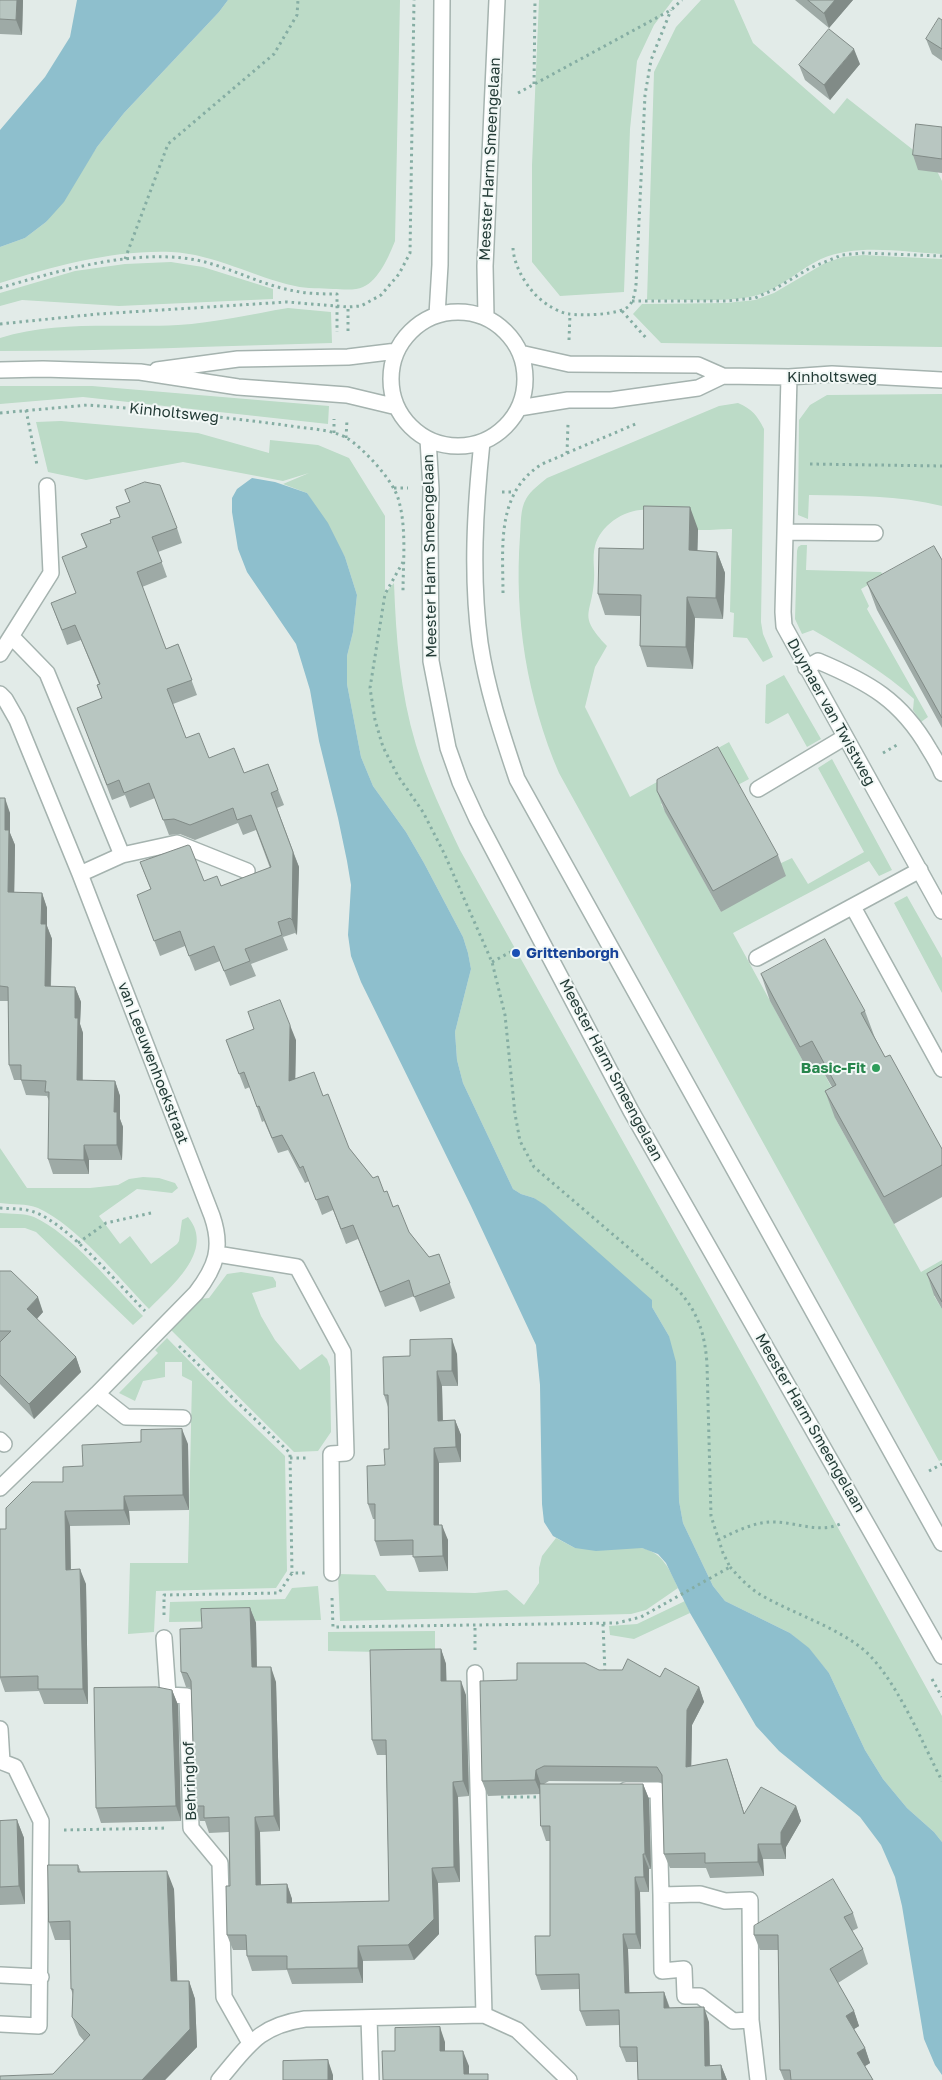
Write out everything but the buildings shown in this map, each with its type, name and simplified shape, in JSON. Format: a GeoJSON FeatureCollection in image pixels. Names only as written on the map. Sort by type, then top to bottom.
{"type":"FeatureCollection","features":[{"type":"Feature","properties":{"kind":"street"},"geometry":{"type":"LineString","coordinates":[[437,315],[440,265],[442,0]]}},
{"type":"Feature","properties":{"kind":"street","name":"Meester Harm Smeengelaan"},"geometry":{"type":"LineString","coordinates":[[486,317],[485,266],[497,0]]}},
{"type":"Feature","properties":{"kind":"street"},"geometry":{"type":"LineString","coordinates":[[462,311],[486,317],[507,332],[520,353],[526,380],[524,394],[518,408],[512,419],[503,428],[482,442],[455,446],[441,444],[428,439],[410,426],[397,407],[392,393],[392,364],[397,351],[413,328],[424,320],[437,315],[462,311]]}},
{"type":"Feature","properties":{"kind":"street"},"geometry":{"type":"LineString","coordinates":[[140,372],[238,359],[336,358],[397,351]]}},
{"type":"Feature","properties":{"kind":"street","name":"Kinholtsweg"},"geometry":{"type":"LineString","coordinates":[[520,353],[569,364],[698,365],[723,376],[789,377],[832,374],[942,380]]}},
{"type":"Feature","properties":{"kind":"street"},"geometry":{"type":"LineString","coordinates":[[0,370],[43,369],[140,372],[238,387],[347,395],[397,407]]}},
{"type":"Feature","properties":{"kind":"street","name":"Kinholtsweg"},"geometry":{"type":"LineString","coordinates":[[518,408],[568,400],[611,400],[698,388],[723,376]]}},
{"type":"Feature","properties":{"kind":"street","name":"Duymaer van Twistweg"},"geometry":{"type":"LineString","coordinates":[[789,377],[783,620],[786,632],[941,906]]}},
{"type":"Feature","properties":{"kind":"street","name":"Meester Harm Smeengelaan"},"geometry":{"type":"LineString","coordinates":[[428,439],[432,489],[430,530],[431,661],[442,724],[460,782],[477,819],[631,1111],[942,1656]]}},
{"type":"Feature","properties":{"kind":"street"},"geometry":{"type":"LineString","coordinates":[[482,442],[477,491],[476,578],[480,644],[494,711],[517,779],[942,1543]]}},
{"type":"Feature","properties":{"kind":"street"},"geometry":{"type":"LineString","coordinates":[[0,654],[51,573],[47,486]]}},
{"type":"Feature","properties":{"kind":"street"},"geometry":{"type":"LineString","coordinates":[[785,532],[875,533]]}},
{"type":"Feature","properties":{"kind":"street"},"geometry":{"type":"LineString","coordinates":[[12,637],[47,673],[122,856]]}},
{"type":"Feature","properties":{"kind":"street"},"geometry":{"type":"LineString","coordinates":[[806,668],[818,661],[856,677],[897,707],[919,732],[942,773]]}},
{"type":"Feature","properties":{"kind":"street","name":"van Leeuwenhoekstraat"},"geometry":{"type":"LineString","coordinates":[[0,694],[17,720],[80,874],[212,1216],[216,1229],[217,1254],[208,1278],[162,1329],[0,1488]]}},
{"type":"Feature","properties":{"kind":"street"},"geometry":{"type":"LineString","coordinates":[[758,789],[845,737]]}},
{"type":"Feature","properties":{"kind":"street"},"geometry":{"type":"LineString","coordinates":[[80,874],[122,856],[177,843],[247,871]]}},
{"type":"Feature","properties":{"kind":"street"},"geometry":{"type":"LineString","coordinates":[[757,958],[920,870]]}},
{"type":"Feature","properties":{"kind":"street"},"geometry":{"type":"LineString","coordinates":[[853,907],[942,1069]]}},
{"type":"Feature","properties":{"kind":"street"},"geometry":{"type":"LineString","coordinates":[[217,1254],[297,1267],[343,1352],[346,1454],[331,1454],[332,1573]]}},
{"type":"Feature","properties":{"kind":"street"},"geometry":{"type":"LineString","coordinates":[[97,1394],[126,1417],[183,1418]]}},
{"type":"Feature","properties":{"kind":"street","name":"Behringhof"},"geometry":{"type":"LineString","coordinates":[[164,1638],[168,1695],[187,1696],[191,1828],[220,1863],[224,1997],[250,2043]]}},
{"type":"Feature","properties":{"kind":"street"},"geometry":{"type":"LineString","coordinates":[[475,1673],[484,2015]]}},
{"type":"Feature","properties":{"kind":"street"},"geometry":{"type":"LineString","coordinates":[[0,1729],[1,1762],[15,1767],[40,1821],[41,1977],[39,2026],[0,2024]]}},
{"type":"Feature","properties":{"kind":"street"},"geometry":{"type":"LineString","coordinates":[[610,1790],[658,1790],[662,1971],[684,1969],[685,1996],[700,1996],[733,2021],[751,2020]]}},
{"type":"Feature","properties":{"kind":"street"},"geometry":{"type":"LineString","coordinates":[[661,1896],[700,1894],[725,1901],[750,1900],[751,2020],[758,2080]]}},
{"type":"Feature","properties":{"kind":"street"},"geometry":{"type":"LineString","coordinates":[[0,1975],[41,1977]]}},
{"type":"Feature","properties":{"kind":"street"},"geometry":{"type":"LineString","coordinates":[[219,2080],[250,2043],[270,2028],[287,2022],[305,2019],[484,2015],[516,2030],[569,2080]]}},
{"type":"Feature","properties":{"kind":"street"},"geometry":{"type":"LineString","coordinates":[[369,2018],[371,2080]]}},
{"type":"Feature","properties":{"kind":"path"},"geometry":{"type":"LineString","coordinates":[[125,259],[168,144],[274,54],[296,15],[298,0]]}},
{"type":"Feature","properties":{"kind":"path"},"geometry":{"type":"LineString","coordinates":[[0,324],[98,314],[287,302],[361,306],[380,295],[405,265],[410,254],[414,0]]}},
{"type":"Feature","properties":{"kind":"path"},"geometry":{"type":"LineString","coordinates":[[534,84],[535,0]]}},
{"type":"Feature","properties":{"kind":"path"},"geometry":{"type":"LineString","coordinates":[[517,93],[671,10],[682,0]]}},
{"type":"Feature","properties":{"kind":"path"},"geometry":{"type":"LineString","coordinates":[[517,267],[538,297],[546,304],[570,314],[614,314],[622,311],[632,301],[636,285],[645,95],[651,60],[671,10]]}},
{"type":"Feature","properties":{"kind":"path"},"geometry":{"type":"LineString","coordinates":[[632,301],[741,300],[755,298],[773,290],[810,268],[842,255],[862,253],[942,256]]}},
{"type":"Feature","properties":{"kind":"path"},"geometry":{"type":"LineString","coordinates":[[0,288],[74,267],[125,259],[171,257],[204,262],[295,291],[337,294],[336,358]]}},
{"type":"Feature","properties":{"kind":"path"},"geometry":{"type":"LineString","coordinates":[[334,433],[335,394]]}},
{"type":"Feature","properties":{"kind":"path","name":"Kinholtsweg"},"geometry":{"type":"LineString","coordinates":[[0,413],[88,405],[279,425],[334,433],[346,438],[370,459],[394,488]]}},
{"type":"Feature","properties":{"kind":"path"},"geometry":{"type":"LineString","coordinates":[[26,410],[36,463],[47,486]]}},
{"type":"Feature","properties":{"kind":"path"},"geometry":{"type":"LineString","coordinates":[[786,464],[942,466]]}},
{"type":"Feature","properties":{"kind":"path"},"geometry":{"type":"LineString","coordinates":[[503,597],[504,521],[514,492]]}},
{"type":"Feature","properties":{"kind":"path"},"geometry":{"type":"LineString","coordinates":[[403,562],[385,594],[370,688],[375,720],[382,747],[398,776],[422,812],[444,854],[492,962],[505,1015],[515,1114],[520,1141],[534,1167],[678,1290],[690,1304],[700,1323],[706,1357],[711,1516],[723,1553],[730,1567],[760,1594],[836,1632],[870,1656],[891,1682],[942,1781]]}},
{"type":"Feature","properties":{"kind":"path"},"geometry":{"type":"LineString","coordinates":[[861,765],[919,732]]}},
{"type":"Feature","properties":{"kind":"path"},"geometry":{"type":"LineString","coordinates":[[492,962],[523,945]]}},
{"type":"Feature","properties":{"kind":"path"},"geometry":{"type":"LineString","coordinates":[[0,1208],[22,1209],[35,1212],[49,1220],[78,1243],[162,1329],[290,1453],[292,1573],[279,1593],[164,1595],[164,1638]]}},
{"type":"Feature","properties":{"kind":"path"},"geometry":{"type":"LineString","coordinates":[[78,1243],[106,1223],[151,1213]]}},
{"type":"Feature","properties":{"kind":"path"},"geometry":{"type":"LineString","coordinates":[[928,1471],[933,1480]]}},
{"type":"Feature","properties":{"kind":"path"},"geometry":{"type":"LineString","coordinates":[[292,1573],[332,1573],[333,1627],[617,1624],[641,1617],[730,1567]]}},
{"type":"Feature","properties":{"kind":"path"},"geometry":{"type":"LineString","coordinates":[[603,1624],[605,1682]]}},
{"type":"Feature","properties":{"kind":"path"},"geometry":{"type":"LineString","coordinates":[[478,1798],[549,1797]]}},
{"type":"Feature","properties":{"kind":"path"},"geometry":{"type":"LineString","coordinates":[[40,1831],[191,1828]]}},
{"type":"Feature","properties":{"kind":"green space"},"geometry":{"type":"Polygon","coordinates":[[[228,0],[400,0],[395,241],[379,273],[369,284],[356,289],[304,288],[279,282],[203,257],[171,252],[149,252],[84,260],[0,283],[0,247],[25,238],[46,222],[97,147],[124,113],[219,12],[228,0]]]}},
{"type":"Feature","properties":{"kind":"green space"},"geometry":{"type":"Polygon","coordinates":[[[539,0],[673,0],[654,25],[637,61],[630,129],[624,292],[560,296],[532,262],[532,165],[539,0]]]}},
{"type":"Feature","properties":{"kind":"green space"},"geometry":{"type":"Polygon","coordinates":[[[701,0],[734,0],[753,43],[834,114],[847,98],[935,167],[942,181],[942,254],[880,250],[850,251],[821,259],[780,285],[754,296],[715,300],[647,300],[654,72],[676,27],[701,0]]]}},
{"type":"Feature","properties":{"kind":"green space"},"geometry":{"type":"Polygon","coordinates":[[[863,255],[942,259],[942,347],[661,343],[633,314],[642,304],[726,303],[755,300],[774,293],[825,263],[843,257],[863,255]]]}},
{"type":"Feature","properties":{"kind":"green space"},"geometry":{"type":"Polygon","coordinates":[[[171,262],[203,267],[273,289],[273,299],[119,306],[22,300],[0,306],[0,293],[75,271],[125,264],[171,262]]]}},
{"type":"Feature","properties":{"kind":"green space"},"geometry":{"type":"Polygon","coordinates":[[[288,308],[331,312],[332,343],[0,351],[0,338],[21,332],[66,327],[192,324],[288,308]]]}},
{"type":"Feature","properties":{"kind":"green space"},"geometry":{"type":"Polygon","coordinates":[[[0,386],[92,386],[329,406],[328,424],[83,397],[0,404],[0,386]]]}},
{"type":"Feature","properties":{"kind":"green space"},"geometry":{"type":"Polygon","coordinates":[[[942,394],[942,506],[893,498],[809,495],[808,519],[798,515],[799,420],[810,405],[827,395],[942,394]]]}},
{"type":"Feature","properties":{"kind":"green space"},"geometry":{"type":"Polygon","coordinates":[[[738,403],[754,413],[764,429],[761,622],[763,634],[773,657],[763,662],[747,638],[733,637],[734,613],[730,612],[732,529],[700,530],[682,528],[653,511],[632,511],[608,525],[602,531],[595,546],[593,592],[588,614],[592,627],[607,646],[595,667],[585,707],[630,797],[729,742],[749,779],[736,786],[725,768],[661,804],[721,912],[779,864],[792,858],[808,884],[864,852],[818,768],[832,759],[892,870],[879,876],[869,861],[733,933],[810,1074],[821,1068],[845,1112],[835,1118],[921,1272],[942,1260],[942,1291],[934,1296],[942,1309],[942,1460],[939,1461],[559,773],[539,716],[525,657],[519,597],[519,567],[522,512],[524,503],[530,493],[547,478],[719,406],[738,403]]]}},
{"type":"Feature","properties":{"kind":"green space"},"geometry":{"type":"Polygon","coordinates":[[[61,421],[198,433],[269,453],[270,440],[318,445],[349,458],[385,516],[385,593],[394,583],[396,624],[406,705],[420,758],[431,785],[460,850],[942,1716],[942,1842],[934,1832],[907,1808],[883,1779],[865,1750],[829,1673],[809,1649],[790,1633],[725,1601],[713,1586],[683,1523],[679,1501],[669,1336],[652,1307],[534,1198],[513,1189],[463,1083],[457,1060],[455,1032],[471,969],[468,953],[463,937],[424,863],[406,832],[373,786],[361,757],[347,684],[347,656],[353,632],[357,595],[345,557],[307,493],[283,484],[309,473],[283,481],[183,462],[86,480],[48,472],[36,422],[61,421]]]}},
{"type":"Feature","properties":{"kind":"green space"},"geometry":{"type":"Polygon","coordinates":[[[801,545],[807,545],[806,570],[881,572],[884,576],[861,589],[869,606],[867,609],[928,717],[921,722],[913,710],[914,699],[878,670],[813,630],[802,634],[795,619],[797,551],[801,545]]]}},
{"type":"Feature","properties":{"kind":"green space"},"geometry":{"type":"Polygon","coordinates":[[[784,675],[821,739],[807,747],[788,713],[768,724],[765,723],[766,685],[784,675]]]}},
{"type":"Feature","properties":{"kind":"green space"},"geometry":{"type":"Polygon","coordinates":[[[907,896],[942,958],[942,993],[894,903],[907,896]]]}},
{"type":"Feature","properties":{"kind":"green space"},"geometry":{"type":"Polygon","coordinates":[[[0,1148],[27,1188],[90,1188],[118,1185],[129,1179],[143,1177],[159,1178],[175,1183],[178,1188],[172,1193],[137,1189],[99,1216],[120,1244],[130,1236],[151,1264],[177,1244],[182,1220],[188,1217],[195,1230],[197,1243],[194,1255],[187,1267],[149,1309],[97,1254],[53,1216],[33,1206],[0,1203],[0,1148]]]}},
{"type":"Feature","properties":{"kind":"green space"},"geometry":{"type":"Polygon","coordinates":[[[0,1213],[22,1214],[34,1217],[62,1235],[92,1262],[143,1316],[133,1325],[36,1232],[25,1228],[0,1228],[0,1213]]]}},
{"type":"Feature","properties":{"kind":"green space"},"geometry":{"type":"Polygon","coordinates":[[[241,1272],[273,1277],[276,1287],[252,1293],[261,1316],[275,1340],[300,1370],[322,1354],[327,1359],[330,1367],[331,1432],[318,1451],[294,1452],[171,1330],[199,1299],[209,1298],[227,1274],[241,1272]]]}},
{"type":"Feature","properties":{"kind":"green space"},"geometry":{"type":"Polygon","coordinates":[[[167,1338],[285,1456],[287,1571],[276,1588],[156,1591],[154,1632],[128,1634],[130,1563],[188,1563],[192,1381],[182,1376],[182,1362],[165,1362],[165,1377],[143,1381],[135,1401],[119,1393],[158,1353],[155,1350],[167,1338]]]}},
{"type":"Feature","properties":{"kind":"green space"},"geometry":{"type":"Polygon","coordinates":[[[556,1538],[575,1548],[642,1548],[649,1550],[665,1563],[678,1588],[646,1610],[631,1614],[340,1621],[338,1574],[375,1575],[387,1591],[475,1593],[507,1590],[524,1605],[539,1583],[539,1568],[542,1556],[556,1538]]]}},
{"type":"Feature","properties":{"kind":"green space"},"geometry":{"type":"Polygon","coordinates":[[[318,1586],[321,1620],[169,1622],[170,1602],[285,1599],[292,1588],[318,1586]]]}},
{"type":"Feature","properties":{"kind":"green space"},"geometry":{"type":"Polygon","coordinates":[[[685,1601],[690,1613],[634,1639],[610,1635],[609,1626],[637,1624],[685,1601]]]}},
{"type":"Feature","properties":{"kind":"green space"},"geometry":{"type":"Polygon","coordinates":[[[435,1631],[435,1653],[328,1651],[328,1632],[435,1631]]]}},
{"type":"Feature","properties":{"kind":"water"},"geometry":{"type":"Polygon","coordinates":[[[77,0],[228,0],[219,12],[124,113],[97,147],[64,202],[46,222],[25,238],[0,247],[0,130],[45,77],[70,37],[77,0]]]}},
{"type":"Feature","properties":{"kind":"water"},"geometry":{"type":"Polygon","coordinates":[[[252,478],[275,482],[307,493],[328,523],[345,557],[357,595],[353,632],[347,656],[347,684],[361,757],[373,786],[406,832],[424,863],[463,937],[468,953],[471,969],[455,1032],[457,1060],[463,1083],[513,1189],[545,1205],[652,1300],[652,1307],[669,1336],[676,1362],[679,1501],[683,1523],[713,1586],[725,1601],[790,1633],[809,1648],[829,1673],[865,1750],[883,1779],[907,1808],[934,1832],[942,1842],[942,2075],[935,2065],[924,2039],[902,1906],[895,1877],[881,1845],[860,1817],[779,1751],[756,1726],[690,1613],[666,1563],[658,1554],[642,1548],[596,1551],[575,1548],[553,1536],[544,1522],[540,1385],[536,1345],[471,1206],[361,982],[351,956],[348,935],[351,885],[338,818],[319,741],[310,690],[296,644],[247,572],[238,549],[232,512],[232,498],[237,489],[252,478]]]}},
{"type":"Feature","properties":{"kind":"place","name":"Grittenborgh"},"geometry":{"type":"Point","coordinates":[516,953]}},
{"type":"Feature","properties":{"kind":"place","name":"Basic-Fit"},"geometry":{"type":"Point","coordinates":[876,1068]}}]}
